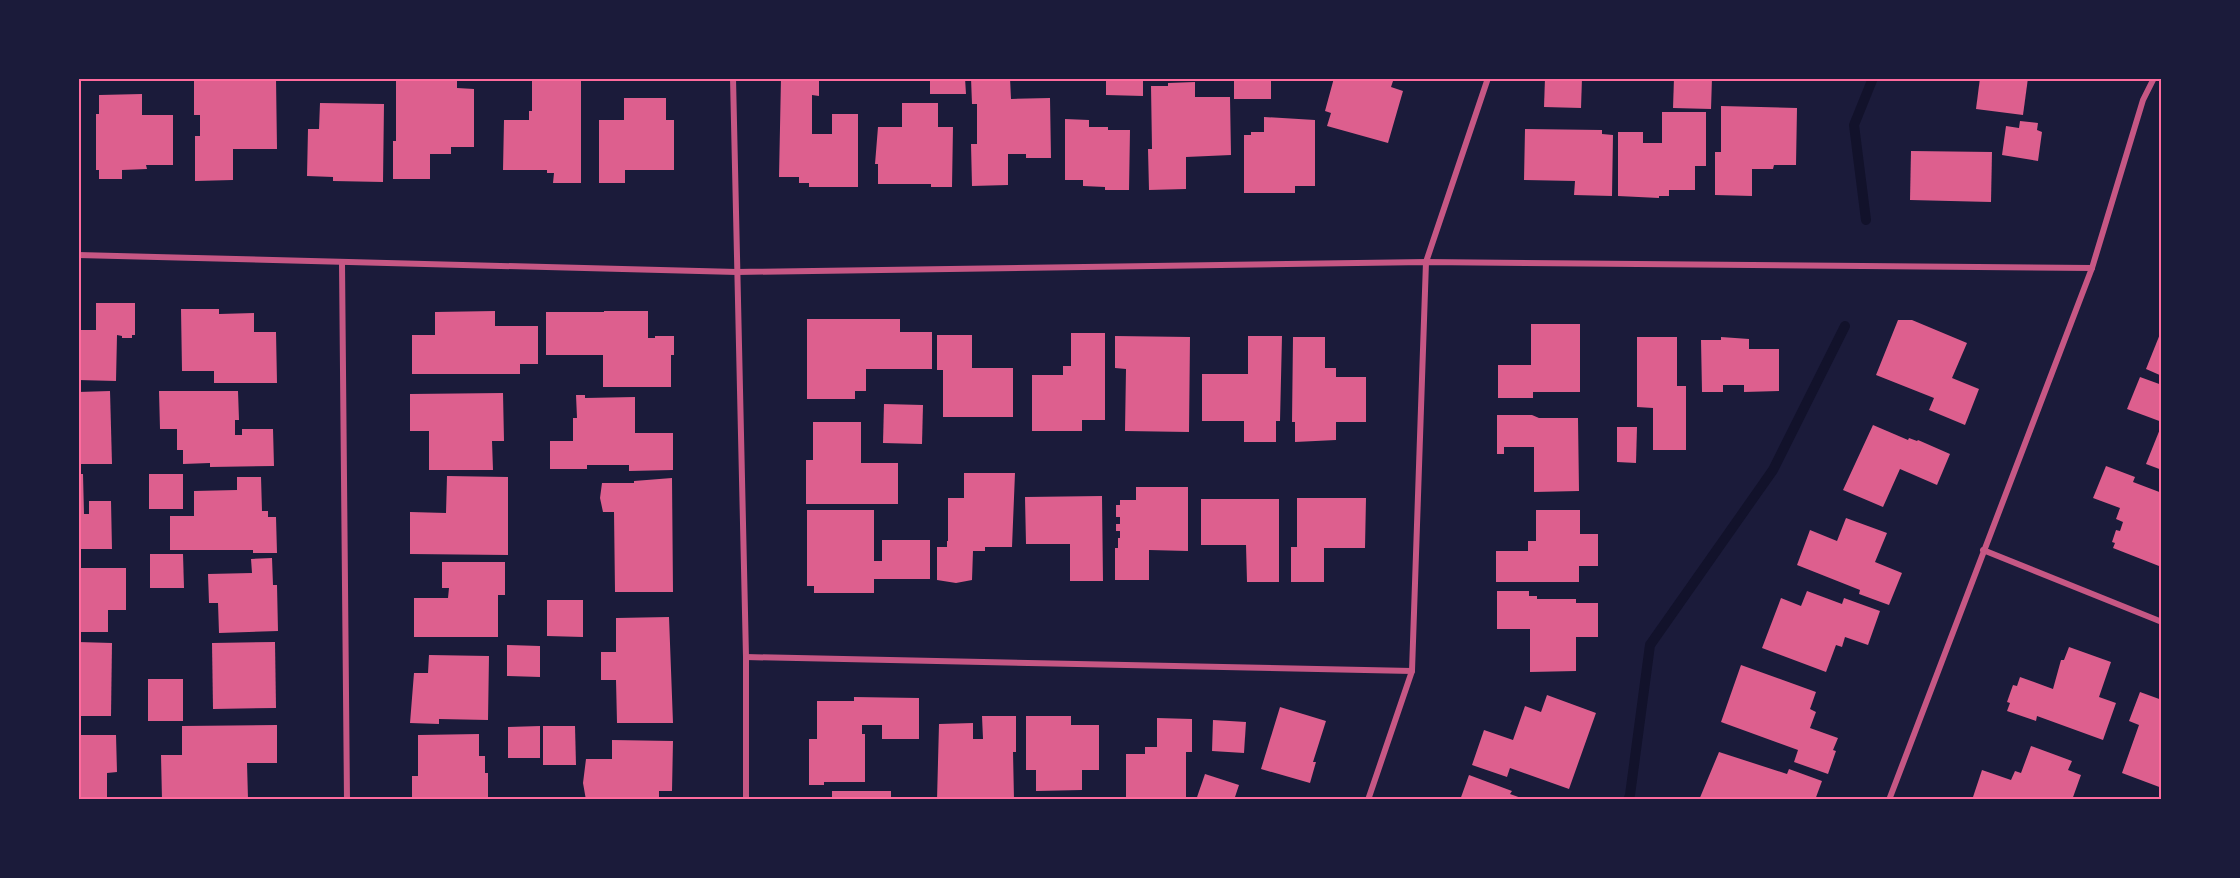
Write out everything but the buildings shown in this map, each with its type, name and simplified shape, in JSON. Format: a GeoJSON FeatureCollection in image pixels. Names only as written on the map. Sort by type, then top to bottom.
{"type":"FeatureCollection","features":[{"type":"Feature","properties":{"kind":"street"},"geometry":{"type":"LineString","coordinates":[[733,78],[746,657],[746,800]]}},
{"type":"Feature","properties":{"kind":"street"},"geometry":{"type":"LineString","coordinates":[[1368,800],[1412,671],[1426,262],[1488,78]]}},
{"type":"Feature","properties":{"kind":"street"},"geometry":{"type":"LineString","coordinates":[[1889,800],[2092,268],[2143,100],[2154,78]]}},
{"type":"Feature","properties":{"kind":"street"},"geometry":{"type":"LineString","coordinates":[[78,255],[737,272],[1426,262],[2092,268]]}},
{"type":"Feature","properties":{"kind":"street"},"geometry":{"type":"LineString","coordinates":[[342,263],[347,800]]}},
{"type":"Feature","properties":{"kind":"street"},"geometry":{"type":"LineString","coordinates":[[1983,550],[2162,622]]}},
{"type":"Feature","properties":{"kind":"street"},"geometry":{"type":"LineString","coordinates":[[746,657],[1412,671]]}},
{"type":"Feature","properties":{"kind":"waterway"},"geometry":{"type":"LineString","coordinates":[[1866,220],[1854,125],[1873,78]]}},
{"type":"Feature","properties":{"kind":"waterway"},"geometry":{"type":"LineString","coordinates":[[1628,800],[1650,645],[1773,470],[1845,326]]}}]}
